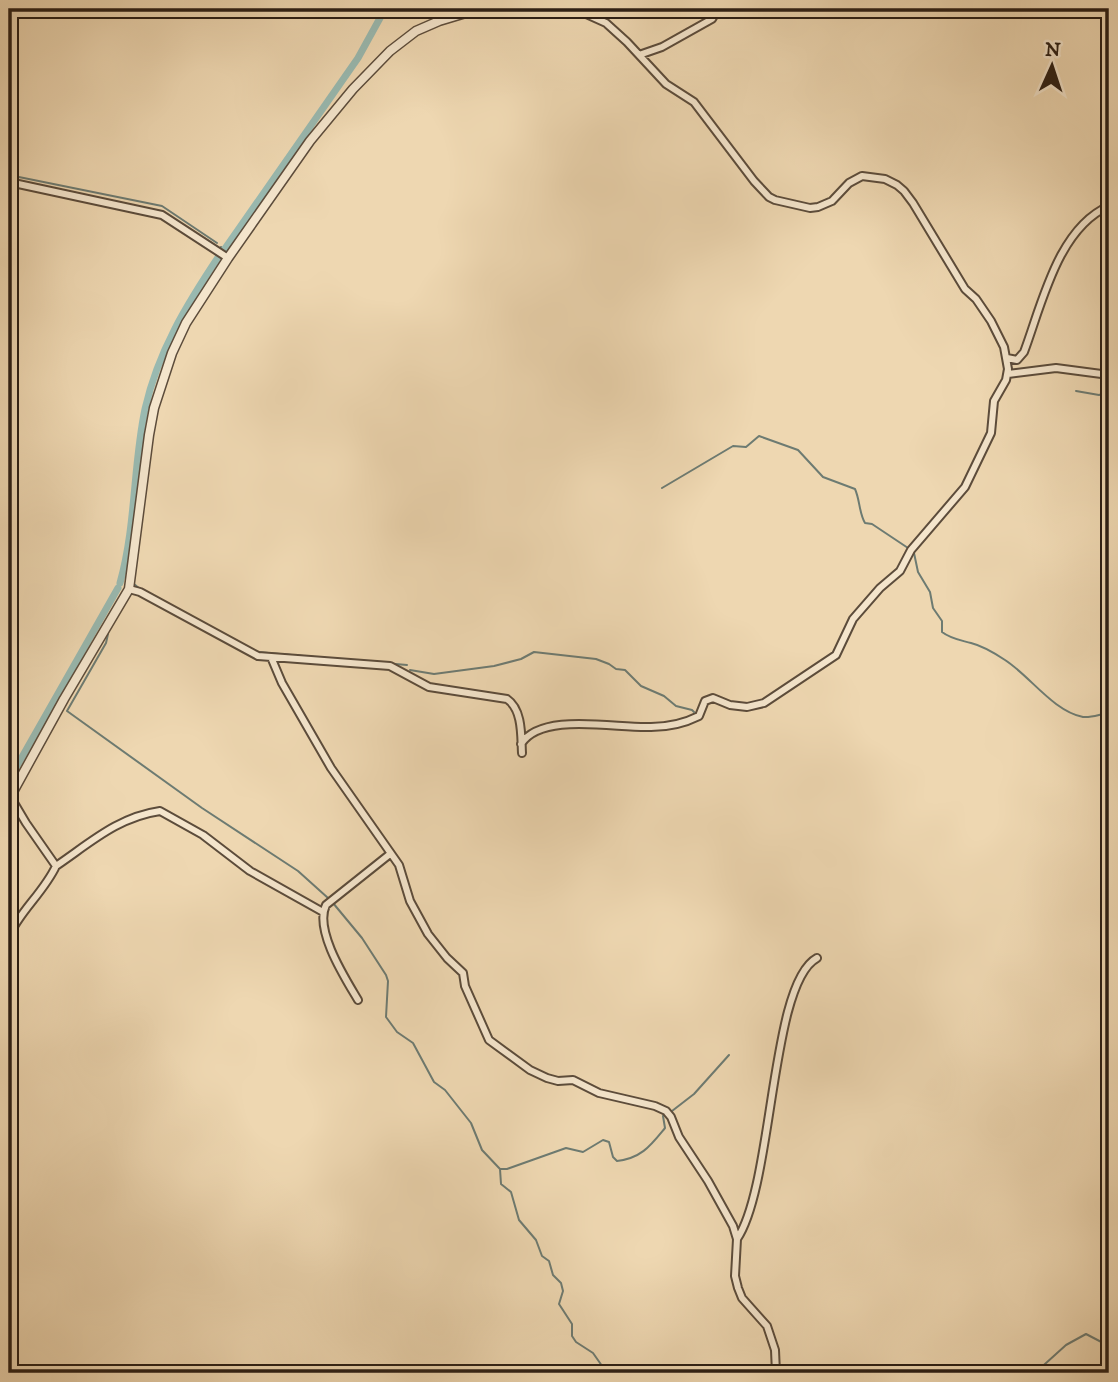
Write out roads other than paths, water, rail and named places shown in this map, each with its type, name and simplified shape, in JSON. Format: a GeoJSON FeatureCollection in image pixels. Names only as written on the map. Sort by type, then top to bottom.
{"type":"FeatureCollection","features":[{"type":"Feature","properties":{"kind":"street"},"geometry":{"type":"LineString","coordinates":[[56,866],[10,798],[129,589],[154,408],[177,340],[228,258],[310,141],[372,69],[416,31],[480,9]]}},
{"type":"Feature","properties":{"kind":"street"},"geometry":{"type":"LineString","coordinates":[[521,744],[534,732],[569,724],[653,727],[687,722],[699,716],[705,701],[713,698],[730,705],[754,706],[775,698],[836,655],[853,620],[880,588],[900,571],[911,550],[965,487],[991,433],[994,401],[1008,374],[1007,358],[991,321],[976,299],[965,289],[904,191],[885,179],[862,176],[849,183],[832,201],[818,207],[810,208],[769,197],[699,107],[666,84],[606,23],[575,9]]}},
{"type":"Feature","properties":{"kind":"street"},"geometry":{"type":"LineString","coordinates":[[639,55],[662,47],[712,19],[718,9]]}},
{"type":"Feature","properties":{"kind":"street"},"geometry":{"type":"LineString","coordinates":[[9,182],[162,215],[228,258]]}},
{"type":"Feature","properties":{"kind":"street"},"geometry":{"type":"LineString","coordinates":[[1007,358],[1017,360],[1024,352],[1056,264],[1072,239],[1084,222],[1109,206]]}},
{"type":"Feature","properties":{"kind":"street"},"geometry":{"type":"LineString","coordinates":[[1008,374],[1056,368],[1109,375]]}},
{"type":"Feature","properties":{"kind":"street"},"geometry":{"type":"LineString","coordinates":[[129,589],[140,592],[258,656],[390,666],[429,687],[507,699],[518,716],[522,753]]}},
{"type":"Feature","properties":{"kind":"street"},"geometry":{"type":"LineString","coordinates":[[271,657],[282,682],[331,768],[400,865],[410,901],[428,934],[463,973],[465,986],[489,1040],[530,1070],[558,1081],[573,1080],[599,1093],[634,1100],[666,1111],[671,1117],[679,1137],[733,1226],[737,1239],[735,1276],[738,1288],[767,1325],[775,1350],[776,1373]]}},
{"type":"Feature","properties":{"kind":"street"},"geometry":{"type":"LineString","coordinates":[[9,936],[15,923],[56,866],[113,826],[160,811],[203,835],[250,871],[323,912]]}},
{"type":"Feature","properties":{"kind":"street"},"geometry":{"type":"LineString","coordinates":[[358,1000],[336,961],[323,923],[323,912],[326,905],[390,854]]}},
{"type":"Feature","properties":{"kind":"street"},"geometry":{"type":"LineString","coordinates":[[737,1239],[748,1219],[758,1177],[788,1007],[806,967],[817,958]]}},
{"type":"Feature","properties":{"kind":"street"},"geometry":{"type":"LineString","coordinates":[[9,1089],[13,1201],[9,1208]]}},
{"type":"Feature","properties":{"kind":"waterway"},"geometry":{"type":"LineString","coordinates":[[224,250],[358,58],[385,9]]}},
{"type":"Feature","properties":{"kind":"waterway"},"geometry":{"type":"LineString","coordinates":[[9,175],[162,206],[217,243]]}},
{"type":"Feature","properties":{"kind":"waterway"},"geometry":{"type":"LineString","coordinates":[[221,247],[224,250]]}},
{"type":"Feature","properties":{"kind":"waterway"},"geometry":{"type":"LineString","coordinates":[[120,583],[129,540],[141,431],[151,388],[175,329],[219,256]]}},
{"type":"Feature","properties":{"kind":"waterway"},"geometry":{"type":"LineString","coordinates":[[1076,391],[1099,395],[1109,392]]}},
{"type":"Feature","properties":{"kind":"waterway"},"geometry":{"type":"LineString","coordinates":[[662,488],[733,446],[746,447],[759,436],[798,450],[823,477],[855,489],[865,523],[872,524],[908,548]]}},
{"type":"Feature","properties":{"kind":"waterway"},"geometry":{"type":"LineString","coordinates":[[914,553],[918,572],[930,592],[933,608],[942,621],[942,632],[998,655],[1052,701],[1072,713],[1083,717],[1109,713]]}},
{"type":"Feature","properties":{"kind":"waterway"},"geometry":{"type":"LineString","coordinates":[[134,584],[140,589]]}},
{"type":"Feature","properties":{"kind":"waterway"},"geometry":{"type":"LineString","coordinates":[[9,780],[118,588]]}},
{"type":"Feature","properties":{"kind":"waterway"},"geometry":{"type":"LineString","coordinates":[[154,596],[257,652],[407,665]]}},
{"type":"Feature","properties":{"kind":"waterway"},"geometry":{"type":"LineString","coordinates":[[108,634],[106,643],[67,711],[202,808],[298,871],[328,898]]}},
{"type":"Feature","properties":{"kind":"waterway"},"geometry":{"type":"LineString","coordinates":[[410,670],[434,674],[494,666],[521,659],[534,652],[596,659],[616,669],[625,670],[641,686],[664,696],[676,706],[695,713]]}},
{"type":"Feature","properties":{"kind":"waterway"},"geometry":{"type":"LineString","coordinates":[[333,903],[362,938],[386,975],[386,1017],[397,1032],[413,1043],[434,1082],[445,1090],[471,1123],[482,1150],[500,1169],[501,1184],[511,1192],[519,1220],[536,1240],[542,1256],[549,1261],[553,1275],[561,1283],[563,1291],[559,1304],[572,1324],[572,1336],[576,1342],[593,1353],[607,1373]]}},
{"type":"Feature","properties":{"kind":"waterway"},"geometry":{"type":"LineString","coordinates":[[672,1111],[694,1094],[729,1055]]}},
{"type":"Feature","properties":{"kind":"waterway"},"geometry":{"type":"LineString","coordinates":[[500,1169],[507,1169],[566,1148],[583,1152],[603,1140],[609,1142],[613,1157],[617,1161],[633,1157],[645,1150],[665,1128],[665,1115]]}},
{"type":"Feature","properties":{"kind":"waterway"},"geometry":{"type":"LineString","coordinates":[[1035,1373],[1066,1345],[1086,1334],[1109,1346]]}}]}
